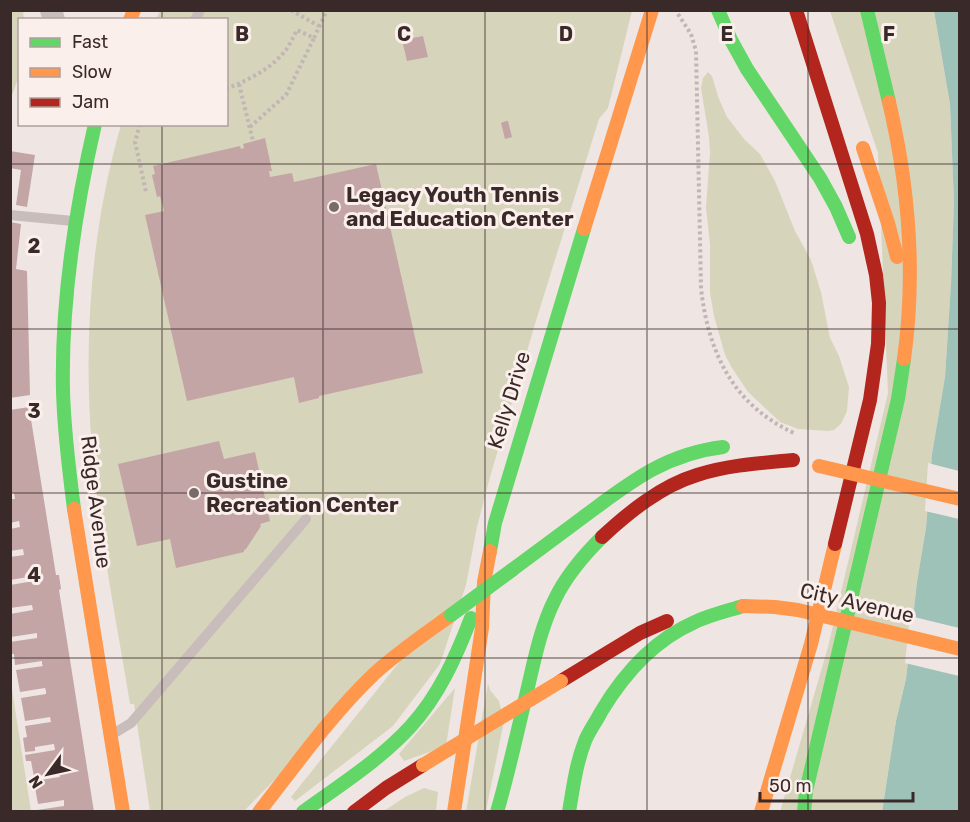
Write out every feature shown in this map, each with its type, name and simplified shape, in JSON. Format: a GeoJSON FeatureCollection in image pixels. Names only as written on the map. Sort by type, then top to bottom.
{"type":"FeatureCollection","features":[{"type":"Feature","properties":{"kind":"main road"},"geometry":{"type":"LineString","coordinates":[[627,88],[643,10]]}},
{"type":"Feature","properties":{"kind":"main road","name":"Kelly Drive"},"geometry":{"type":"LineString","coordinates":[[453,812],[482,628],[484,582],[495,524],[652,10]]}},
{"type":"Feature","properties":{"kind":"main road"},"geometry":{"type":"LineString","coordinates":[[718,10],[745,67],[824,184],[836,206],[852,246]]}},
{"type":"Feature","properties":{"kind":"main road"},"geometry":{"type":"LineString","coordinates":[[761,812],[811,644],[870,400],[876,370],[880,316],[878,287],[867,234],[796,10]]}},
{"type":"Feature","properties":{"kind":"main road"},"geometry":{"type":"LineString","coordinates":[[798,812],[806,791],[887,448],[908,339],[911,277],[907,202],[894,129],[867,10]]}},
{"type":"Feature","properties":{"kind":"main road","name":"Ridge Avenue"},"geometry":{"type":"LineString","coordinates":[[95,126],[85,168],[69,266],[65,309],[63,388],[69,480],[123,812]]}},
{"type":"Feature","properties":{"kind":"main road"},"geometry":{"type":"LineString","coordinates":[[858,134],[896,251],[908,339]]}},
{"type":"Feature","properties":{"kind":"main road"},"geometry":{"type":"LineString","coordinates":[[866,306],[870,400]]}},
{"type":"Feature","properties":{"kind":"main road"},"geometry":{"type":"LineString","coordinates":[[260,812],[343,707],[386,664],[615,493],[666,462],[714,448],[740,447]]}},
{"type":"Feature","properties":{"kind":"main road"},"geometry":{"type":"LineString","coordinates":[[760,450],[793,460],[960,499]]}},
{"type":"Feature","properties":{"kind":"main road"},"geometry":{"type":"LineString","coordinates":[[497,812],[540,638],[560,590],[586,552],[630,513],[662,491],[696,475],[730,467],[793,460]]}},
{"type":"Feature","properties":{"kind":"main road"},"geometry":{"type":"LineString","coordinates":[[303,812],[375,759],[400,738],[420,714],[438,689],[456,656],[484,582]]}},
{"type":"Feature","properties":{"kind":"main road"},"geometry":{"type":"LineString","coordinates":[[354,812],[386,788],[640,633],[689,613],[712,608],[743,606]]}},
{"type":"Feature","properties":{"kind":"main road"},"geometry":{"type":"LineString","coordinates":[[570,812],[578,762],[586,738],[612,693],[627,674],[649,652],[670,636],[694,622],[743,606]]}},
{"type":"Feature","properties":{"kind":"main road","name":"City Avenue"},"geometry":{"type":"LineString","coordinates":[[743,606],[798,610],[960,649]]}},
{"type":"Feature","properties":{"kind":"main road"},"geometry":{"type":"LineString","coordinates":[[588,782],[590,751],[600,715]]}},
{"type":"Feature","properties":{"kind":"main road"},"geometry":{"type":"LineString","coordinates":[[505,812],[507,779]]}},
{"type":"Feature","properties":{"kind":"main road"},"geometry":{"type":"LineString","coordinates":[[804,812],[806,791]]}},
{"type":"Feature","properties":{"kind":"lane"},"geometry":{"type":"LineString","coordinates":[[10,215],[76,221]]}},
{"type":"Feature","properties":{"kind":"lane"},"geometry":{"type":"LineString","coordinates":[[110,736],[131,723],[306,519]]}},
{"type":"Feature","properties":{"kind":"path"},"geometry":{"type":"LineString","coordinates":[[291,10],[319,26]]}},
{"type":"Feature","properties":{"kind":"path"},"geometry":{"type":"LineString","coordinates":[[250,127],[286,95],[327,10]]}},
{"type":"Feature","properties":{"kind":"path"},"geometry":{"type":"LineString","coordinates":[[672,10],[683,20],[691,34],[696,51],[701,288],[708,331],[724,369],[734,386],[747,401],[761,414],[801,436]]}},
{"type":"Feature","properties":{"kind":"path"},"geometry":{"type":"LineString","coordinates":[[228,88],[251,79],[269,66],[285,51],[297,30],[314,38]]}},
{"type":"Feature","properties":{"kind":"path"},"geometry":{"type":"LineString","coordinates":[[239,84],[253,141]]}},
{"type":"Feature","properties":{"kind":"path"},"geometry":{"type":"LineString","coordinates":[[139,126],[135,142],[146,192]]}},
{"type":"Feature","properties":{"kind":"shaded area"},"geometry":{"type":"Polygon","coordinates":[[[11,10],[23,11],[24,18],[18,18],[18,79],[11,98],[11,10]]]}},
{"type":"Feature","properties":{"kind":"shaded area"},"geometry":{"type":"Polygon","coordinates":[[[160,11],[632,11],[608,108],[599,119],[490,477],[477,527],[466,585],[440,664],[393,726],[295,801],[291,797],[438,614],[244,811],[150,811],[134,704],[130,704],[103,544],[95,480],[89,407],[89,326],[96,244],[121,126],[228,126],[228,18],[156,18],[160,11]]]}},
{"type":"Feature","properties":{"kind":"shaded area"},"geometry":{"type":"Polygon","coordinates":[[[830,11],[934,11],[950,104],[954,202],[951,284],[945,377],[932,454],[926,528],[917,582],[906,679],[896,721],[882,811],[780,812],[828,647],[888,393],[878,153],[830,11]]]}},
{"type":"Feature","properties":{"kind":"shaded area"},"geometry":{"type":"Polygon","coordinates":[[[708,72],[712,76],[727,117],[745,140],[760,154],[775,181],[795,231],[811,260],[821,292],[830,338],[839,356],[849,387],[847,411],[841,424],[834,430],[798,429],[780,422],[748,392],[725,355],[710,293],[710,245],[706,207],[710,153],[701,88],[703,78],[708,72]]]}},
{"type":"Feature","properties":{"kind":"shaded area"},"geometry":{"type":"Polygon","coordinates":[[[11,683],[31,811],[11,811],[11,683]]]}},
{"type":"Feature","properties":{"kind":"shaded area"},"geometry":{"type":"Polygon","coordinates":[[[488,683],[490,690],[499,701],[504,721],[486,811],[466,812],[488,683]]]}},
{"type":"Feature","properties":{"kind":"shaded area"},"geometry":{"type":"Polygon","coordinates":[[[455,688],[446,746],[404,761],[399,754],[455,688]]]}},
{"type":"Feature","properties":{"kind":"shaded area"},"geometry":{"type":"Polygon","coordinates":[[[424,788],[438,792],[436,811],[384,811],[405,797],[424,788]]]}},
{"type":"Feature","properties":{"kind":"water"},"geometry":{"type":"Polygon","coordinates":[[[934,11],[959,11],[959,811],[882,812],[896,721],[906,679],[917,582],[926,528],[932,454],[945,377],[954,202],[950,104],[934,11]]]}},
{"type":"Feature","properties":{"kind":"pier"},"geometry":{"type":"Polygon","coordinates":[[[928,463],[959,471],[959,519],[925,511],[928,463]]]}},
{"type":"Feature","properties":{"kind":"pier"},"geometry":{"type":"Polygon","coordinates":[[[910,616],[959,628],[959,676],[905,663],[910,616]]]}},
{"type":"Feature","properties":{"kind":"building"},"geometry":{"type":"Polygon","coordinates":[[[423,36],[428,57],[407,61],[402,40],[423,36]]]}},
{"type":"Feature","properties":{"kind":"building"},"geometry":{"type":"Polygon","coordinates":[[[508,121],[512,137],[505,139],[501,123],[508,121]]]}},
{"type":"Feature","properties":{"kind":"building"},"geometry":{"type":"Polygon","coordinates":[[[265,138],[272,171],[269,171],[270,177],[292,173],[294,182],[376,164],[423,373],[319,396],[319,398],[299,403],[294,377],[187,401],[145,215],[164,211],[160,196],[157,197],[152,175],[155,174],[153,166],[240,146],[241,149],[244,148],[243,144],[265,138]]]}},
{"type":"Feature","properties":{"kind":"building"},"geometry":{"type":"Polygon","coordinates":[[[10,151],[35,155],[27,207],[16,205],[21,170],[10,168],[10,151]]]}},
{"type":"Feature","properties":{"kind":"building"},"geometry":{"type":"Polygon","coordinates":[[[10,222],[21,224],[16,269],[27,271],[30,395],[10,398],[10,222]]]}},
{"type":"Feature","properties":{"kind":"building"},"geometry":{"type":"Polygon","coordinates":[[[29,407],[56,575],[59,575],[61,589],[59,590],[94,812],[38,812],[37,810],[64,806],[64,800],[38,804],[34,781],[60,777],[59,772],[34,777],[31,761],[26,761],[25,755],[55,750],[54,744],[35,747],[35,751],[25,752],[23,738],[27,737],[25,726],[51,722],[50,717],[25,721],[21,698],[46,694],[46,691],[45,688],[20,692],[16,670],[43,666],[42,661],[15,665],[14,654],[11,654],[10,649],[10,642],[37,638],[37,633],[11,637],[10,633],[10,614],[33,610],[32,605],[10,608],[10,585],[28,582],[28,577],[10,580],[10,557],[24,555],[23,549],[10,551],[10,529],[20,527],[19,521],[10,523],[10,499],[15,499],[14,493],[10,494],[10,410],[29,407]]]}},
{"type":"Feature","properties":{"kind":"building","name":"Gustine Recreation Center"},"geometry":{"type":"Polygon","coordinates":[[[219,441],[224,459],[255,452],[270,521],[260,524],[261,526],[244,552],[176,568],[170,539],[137,546],[118,464],[219,441]]]}},
{"type":"Feature","properties":{"kind":"traffic: fast"},"geometry":{"type":"LineString","coordinates":[[718,10],[747,69],[820,178],[849,237]]}},
{"type":"Feature","properties":{"kind":"traffic: fast"},"geometry":{"type":"LineString","coordinates":[[867,10],[889,102]]}},
{"type":"Feature","properties":{"kind":"traffic: fast"},"geometry":{"type":"LineString","coordinates":[[74,509],[64,406],[64,324],[81,190],[95,126]]}},
{"type":"Feature","properties":{"kind":"traffic: fast"},"geometry":{"type":"LineString","coordinates":[[490,551],[495,523],[584,229]]}},
{"type":"Feature","properties":{"kind":"traffic: fast"},"geometry":{"type":"LineString","coordinates":[[804,812],[806,791],[898,399],[904,359]]}},
{"type":"Feature","properties":{"kind":"traffic: fast"},"geometry":{"type":"LineString","coordinates":[[512,570],[631,482],[648,472],[683,456],[723,447]]}},
{"type":"Feature","properties":{"kind":"traffic: fast"},"geometry":{"type":"LineString","coordinates":[[497,812],[546,620],[559,591],[570,574],[602,537]]}},
{"type":"Feature","properties":{"kind":"traffic: fast"},"geometry":{"type":"LineString","coordinates":[[451,615],[512,570]]}},
{"type":"Feature","properties":{"kind":"traffic: fast"},"geometry":{"type":"LineString","coordinates":[[569,812],[577,767],[585,741],[619,685],[641,660],[666,638],[707,617],[743,606]]}},
{"type":"Feature","properties":{"kind":"traffic: fast"},"geometry":{"type":"LineString","coordinates":[[303,812],[373,761],[411,726],[430,702],[446,675],[471,618]]}},
{"type":"Feature","properties":{"kind":"traffic: slow"},"geometry":{"type":"LineString","coordinates":[[131,18],[134,10]]}},
{"type":"Feature","properties":{"kind":"traffic: slow"},"geometry":{"type":"LineString","coordinates":[[584,229],[652,10]]}},
{"type":"Feature","properties":{"kind":"traffic: slow"},"geometry":{"type":"LineString","coordinates":[[889,102],[906,198],[910,262],[910,295],[904,359]]}},
{"type":"Feature","properties":{"kind":"traffic: slow"},"geometry":{"type":"LineString","coordinates":[[863,148],[897,257]]}},
{"type":"Feature","properties":{"kind":"traffic: slow"},"geometry":{"type":"LineString","coordinates":[[819,466],[960,499]]}},
{"type":"Feature","properties":{"kind":"traffic: slow"},"geometry":{"type":"LineString","coordinates":[[74,509],[123,812]]}},
{"type":"Feature","properties":{"kind":"traffic: slow"},"geometry":{"type":"LineString","coordinates":[[761,812],[811,644],[835,544]]}},
{"type":"Feature","properties":{"kind":"traffic: slow"},"geometry":{"type":"LineString","coordinates":[[454,812],[482,628],[484,582],[490,551]]}},
{"type":"Feature","properties":{"kind":"traffic: slow"},"geometry":{"type":"LineString","coordinates":[[743,606],[798,610],[960,649]]}},
{"type":"Feature","properties":{"kind":"traffic: slow"},"geometry":{"type":"LineString","coordinates":[[259,812],[314,741],[358,690],[392,658],[451,615]]}},
{"type":"Feature","properties":{"kind":"traffic: slow"},"geometry":{"type":"LineString","coordinates":[[423,765],[561,681]]}},
{"type":"Feature","properties":{"kind":"traffic: jam"},"geometry":{"type":"LineString","coordinates":[[796,10],[867,234],[876,275],[879,303],[878,344],[870,400],[835,544]]}},
{"type":"Feature","properties":{"kind":"traffic: jam"},"geometry":{"type":"LineString","coordinates":[[602,537],[646,501],[684,480],[733,467],[793,460]]}},
{"type":"Feature","properties":{"kind":"traffic: jam"},"geometry":{"type":"LineString","coordinates":[[561,681],[640,633],[667,621]]}},
{"type":"Feature","properties":{"kind":"traffic: jam"},"geometry":{"type":"LineString","coordinates":[[354,812],[386,788],[423,765]]}},
{"type":"Feature","properties":{"kind":"place","name":"Legacy Youth Tennis and Education Center"},"geometry":{"type":"Point","coordinates":[334,207]}},
{"type":"Feature","properties":{"kind":"place","name":"Gustine Recreation Center"},"geometry":{"type":"Point","coordinates":[194,493]}}]}
